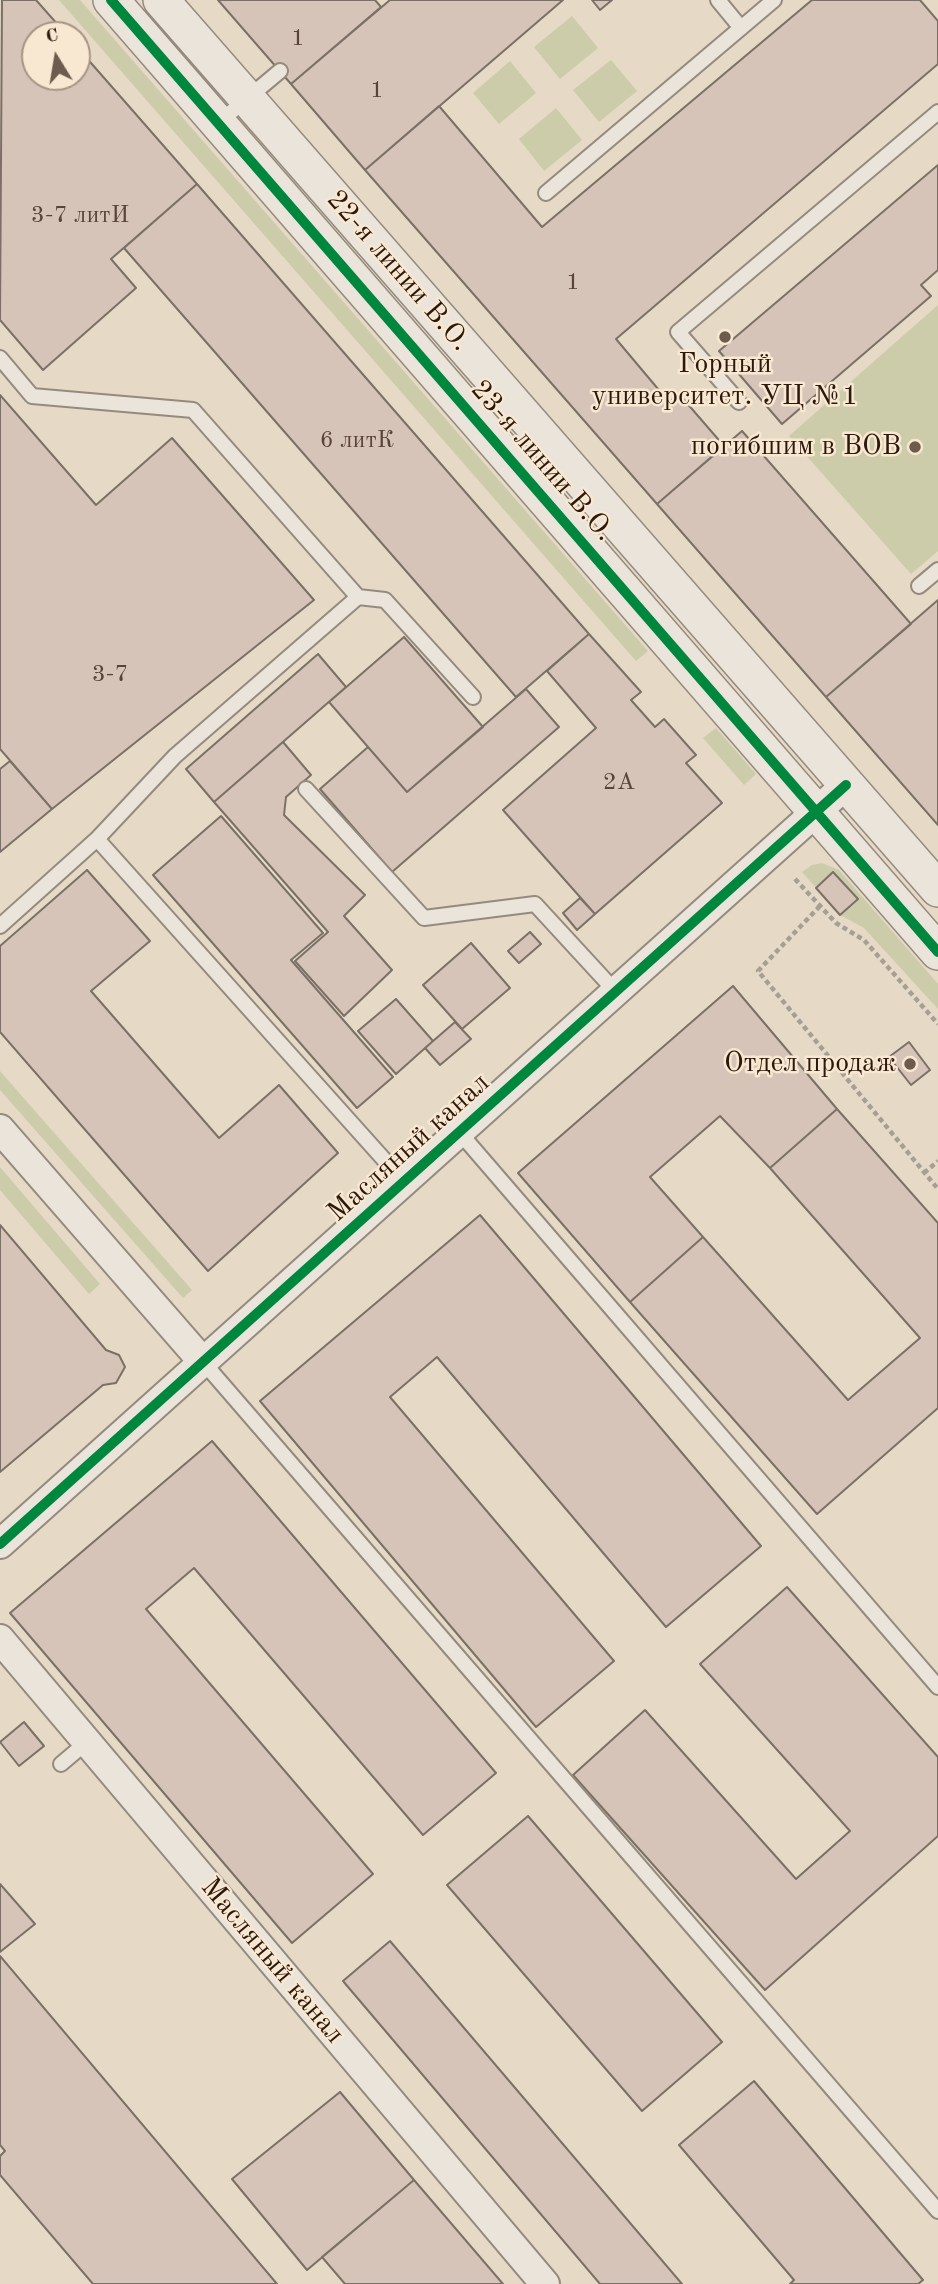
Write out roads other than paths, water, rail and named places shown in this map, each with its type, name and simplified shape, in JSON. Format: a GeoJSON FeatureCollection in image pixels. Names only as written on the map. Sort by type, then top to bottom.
{"type":"FeatureCollection","features":[{"type":"Feature","properties":{"kind":"street","name":"23-я линии В.О."},"geometry":{"type":"LineString","coordinates":[[111,0],[938,952]]}},
{"type":"Feature","properties":{"kind":"street","name":"22-я линии В.О."},"geometry":{"type":"LineString","coordinates":[[162,0],[938,889]]}},
{"type":"Feature","properties":{"kind":"street","name":"Масляный канал"},"geometry":{"type":"LineString","coordinates":[[0,1544],[846,785]]}},
{"type":"Feature","properties":{"kind":"street"},"geometry":{"type":"LineString","coordinates":[[0,1129],[204,1363]]}},
{"type":"Feature","properties":{"kind":"street","name":"Масляный канал"},"geometry":{"type":"LineString","coordinates":[[0,1639],[545,2284]]}},
{"type":"Feature","properties":{"kind":"lane"},"geometry":{"type":"LineString","coordinates":[[718,0],[741,28]]}},
{"type":"Feature","properties":{"kind":"lane"},"geometry":{"type":"LineString","coordinates":[[546,193],[774,0]]}},
{"type":"Feature","properties":{"kind":"lane"},"geometry":{"type":"LineString","coordinates":[[218,123],[280,71]]}},
{"type":"Feature","properties":{"kind":"lane"},"geometry":{"type":"LineString","coordinates":[[739,402],[678,332],[938,112]]}},
{"type":"Feature","properties":{"kind":"lane"},"geometry":{"type":"LineString","coordinates":[[0,358],[32,396],[193,410],[358,597],[385,600],[473,697]]}},
{"type":"Feature","properties":{"kind":"lane"},"geometry":{"type":"LineString","coordinates":[[919,586],[938,570]]}},
{"type":"Feature","properties":{"kind":"lane"},"geometry":{"type":"LineString","coordinates":[[0,926],[97,839],[175,756],[358,597]]}},
{"type":"Feature","properties":{"kind":"lane"},"geometry":{"type":"LineString","coordinates":[[306,789],[424,918],[535,904],[616,992]]}},
{"type":"Feature","properties":{"kind":"lane"},"geometry":{"type":"LineString","coordinates":[[97,839],[405,1182]]}},
{"type":"Feature","properties":{"kind":"lane"},"geometry":{"type":"LineString","coordinates":[[460,1133],[938,1687]]}},
{"type":"Feature","properties":{"kind":"lane"},"geometry":{"type":"LineString","coordinates":[[204,1363],[938,2211]]}},
{"type":"Feature","properties":{"kind":"lane"},"geometry":{"type":"LineString","coordinates":[[61,1764],[87,1742]]}},
{"type":"Feature","properties":{"kind":"place","name":"Горный университет. УЦ №1"},"geometry":{"type":"Point","coordinates":[725,337]}},
{"type":"Feature","properties":{"kind":"place","name":"погибшим в ВОВ"},"geometry":{"type":"Point","coordinates":[915,447]}},
{"type":"Feature","properties":{"kind":"place","name":"Отдел продаж"},"geometry":{"type":"Point","coordinates":[910,1064]}}]}
